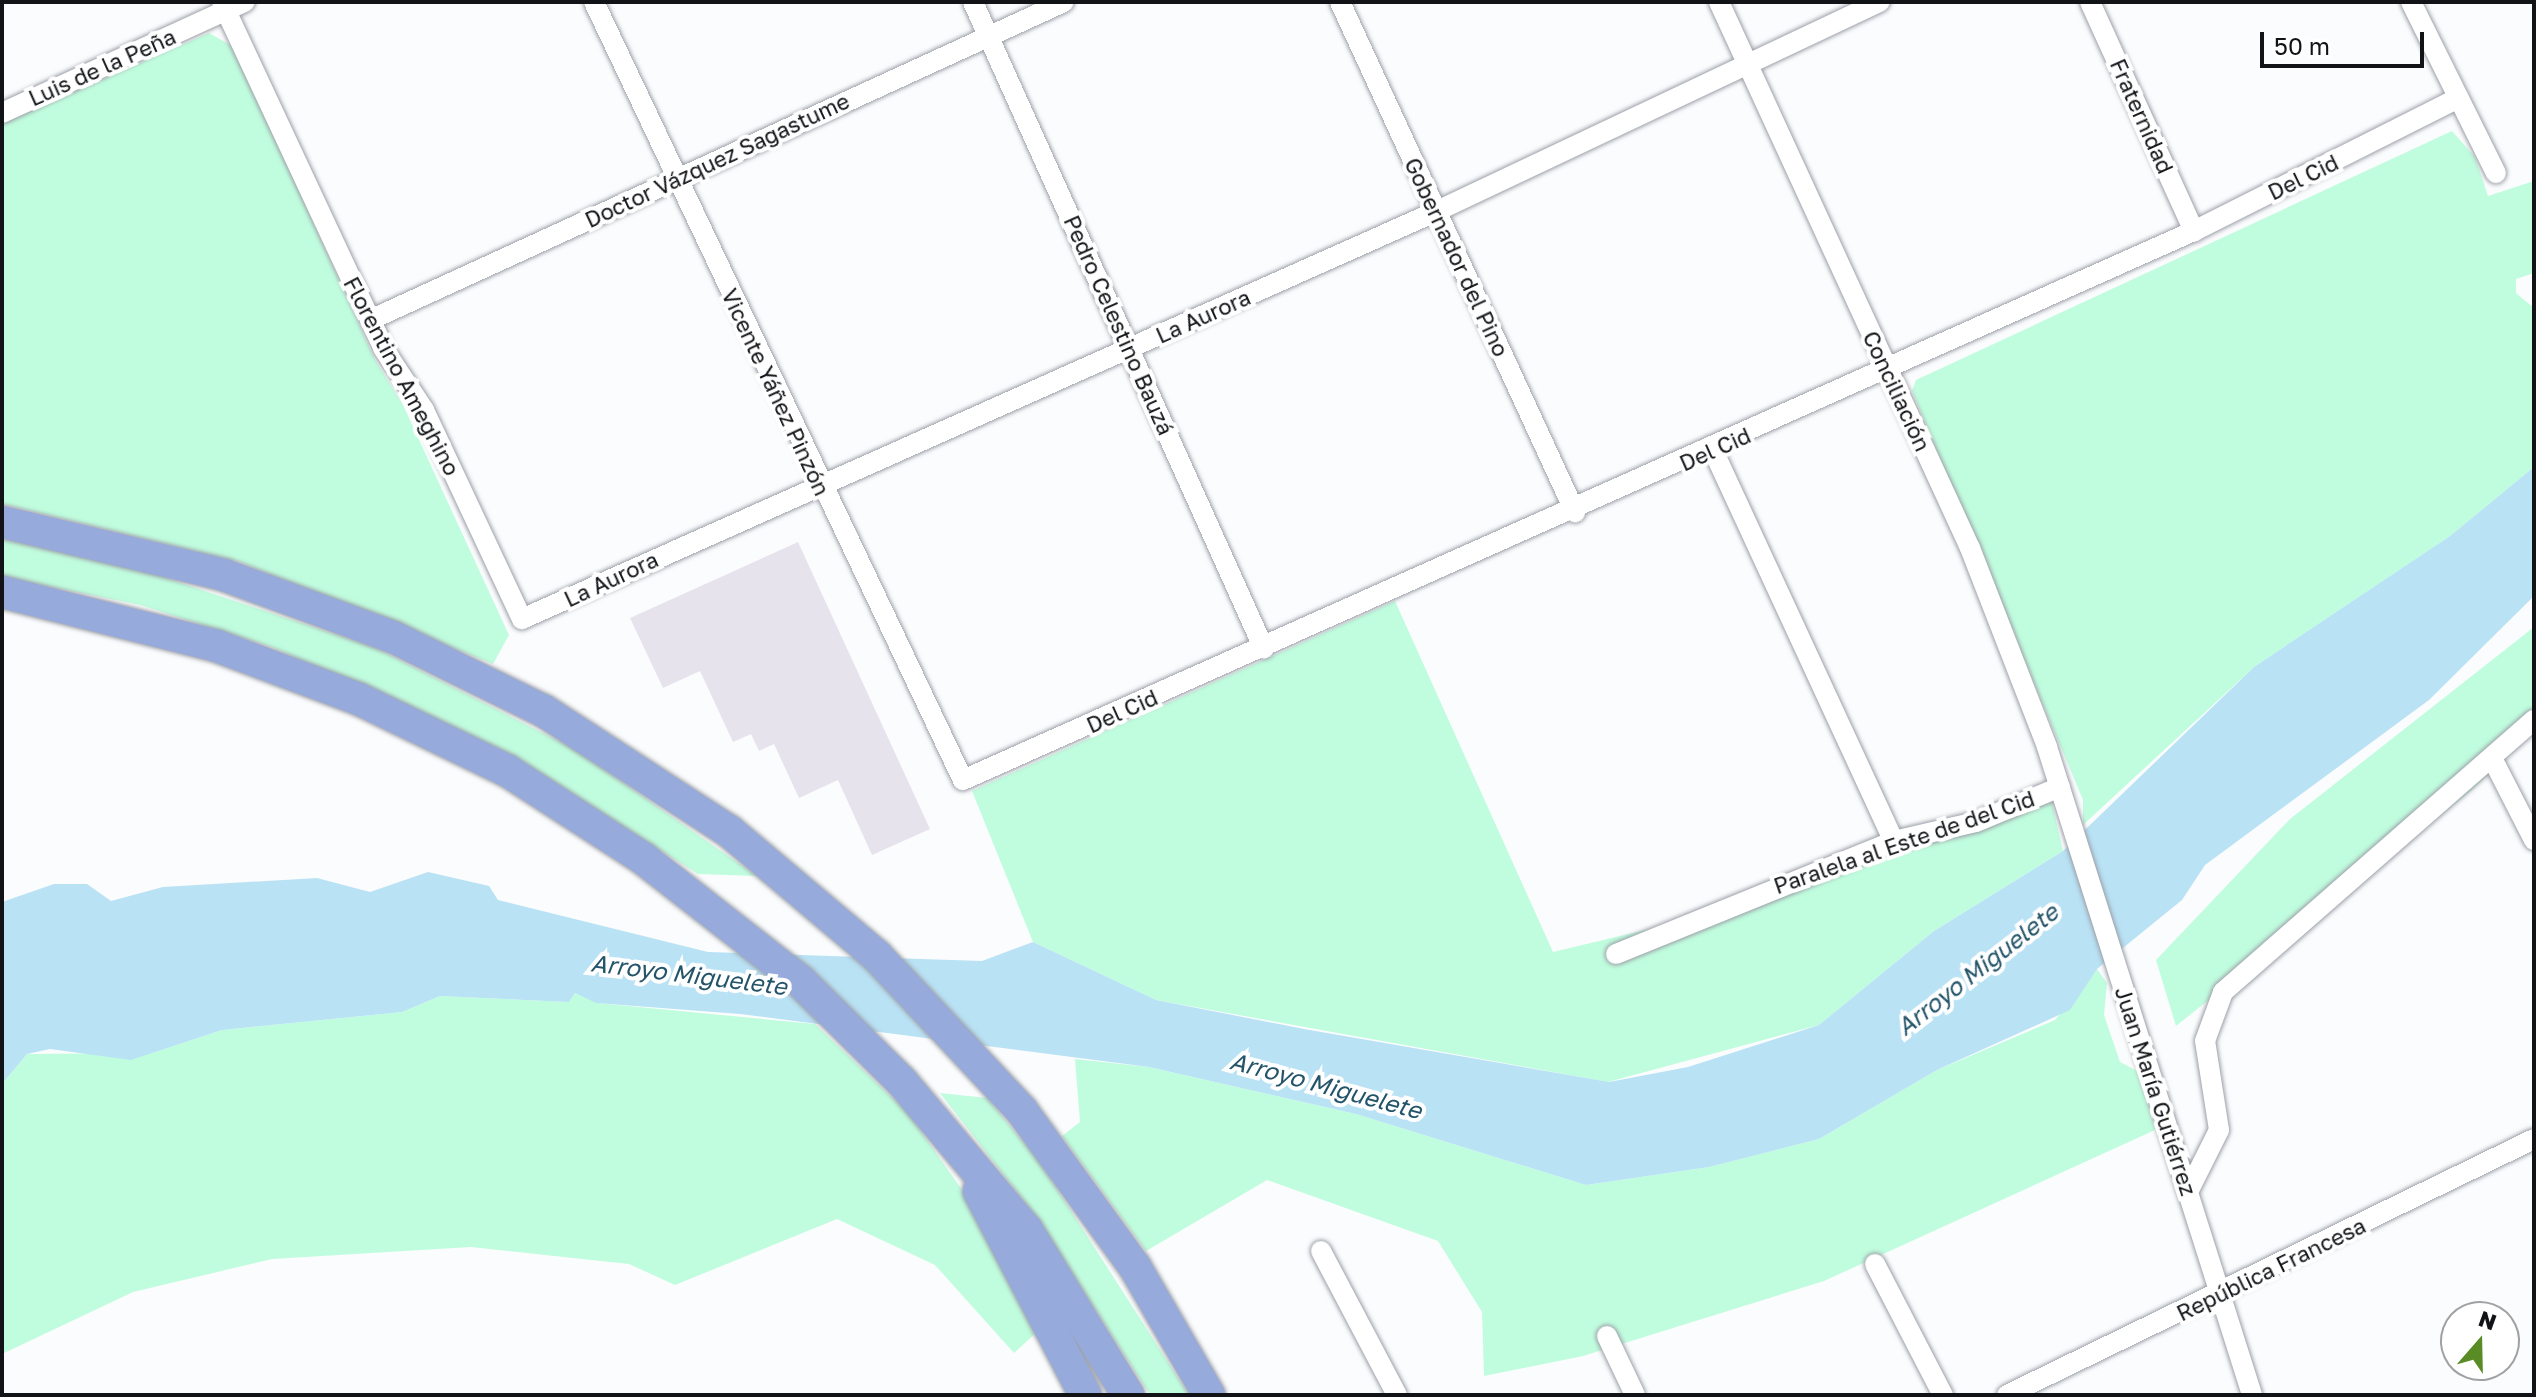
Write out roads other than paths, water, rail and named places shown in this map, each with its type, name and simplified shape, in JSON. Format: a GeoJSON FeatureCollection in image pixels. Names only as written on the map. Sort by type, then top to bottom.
{"type":"FeatureCollection","features":[{"type":"Feature","properties":{"kind":"highway"},"geometry":{"type":"LineString","coordinates":[[2,522],[224,575],[395,638],[614,752],[764,857],[906,985],[1008,1095],[1101,1216],[1209,1395]]}},
{"type":"Feature","properties":{"kind":"highway"},"geometry":{"type":"LineString","coordinates":[[2,592],[217,646],[359,699],[508,771],[644,859],[800,981],[902,1082],[962,1151],[1061,1280],[1128,1395]]}},
{"type":"Feature","properties":{"kind":"highway"},"geometry":{"type":"LineString","coordinates":[[962,1151],[1085,1395]]}},
{"type":"Feature","properties":{"kind":"street","name":"Vicente Yáñez Pinzón"},"geometry":{"type":"LineString","coordinates":[[594,2],[678,177],[818,484],[963,780]]}},
{"type":"Feature","properties":{"kind":"street","name":"Pedro Celestino Bauzá"},"geometry":{"type":"LineString","coordinates":[[973,2],[1264,649]]}},
{"type":"Feature","properties":{"kind":"street","name":"Doctor Vázquez Sagastume"},"geometry":{"type":"LineString","coordinates":[[370,320],[1064,2]]}},
{"type":"Feature","properties":{"kind":"street","name":"Gobernador del Pino"},"geometry":{"type":"LineString","coordinates":[[1340,2],[1575,512]]}},
{"type":"Feature","properties":{"kind":"street","name":"Conciliación"},"geometry":{"type":"LineString","coordinates":[[1719,2],[1970,548],[2060,787]]}},
{"type":"Feature","properties":{"kind":"street","name":"La Aurora"},"geometry":{"type":"LineString","coordinates":[[522,619],[818,484],[1435,212],[1880,2]]}},
{"type":"Feature","properties":{"kind":"street","name":"Fraternidad"},"geometry":{"type":"LineString","coordinates":[[2090,2],[2194,231]]}},
{"type":"Feature","properties":{"kind":"street"},"geometry":{"type":"LineString","coordinates":[[2411,2],[2496,173]]}},
{"type":"Feature","properties":{"kind":"street","name":"Luis de la Peña"},"geometry":{"type":"LineString","coordinates":[[2,113],[231,5]]}},
{"type":"Feature","properties":{"kind":"street","name":"Florentino Ameghino"},"geometry":{"type":"LineString","coordinates":[[231,5],[370,320],[424,410],[522,619]]}},
{"type":"Feature","properties":{"kind":"street","name":"Del Cid"},"geometry":{"type":"LineString","coordinates":[[963,780],[1575,512],[1886,368],[2194,231],[2458,98]]}},
{"type":"Feature","properties":{"kind":"street"},"geometry":{"type":"LineString","coordinates":[[1713,450],[1894,841]]}},
{"type":"Feature","properties":{"kind":"street"},"geometry":{"type":"LineString","coordinates":[[2188,1192],[2219,1130],[2205,1041],[2223,992],[2534,720]]}},
{"type":"Feature","properties":{"kind":"street"},"geometry":{"type":"LineString","coordinates":[[2492,758],[2534,840]]}},
{"type":"Feature","properties":{"kind":"street","name":"Juan María Gutiérrez"},"geometry":{"type":"LineString","coordinates":[[2060,787],[2252,1395]]}},
{"type":"Feature","properties":{"kind":"street","name":"Paralela al Este de del Cid"},"geometry":{"type":"LineString","coordinates":[[1616,954],[1894,841],[1976,822],[2060,787]]}},
{"type":"Feature","properties":{"kind":"street","name":"República Francesa"},"geometry":{"type":"LineString","coordinates":[[2007,1395],[2222,1295],[2534,1139]]}},
{"type":"Feature","properties":{"kind":"street"},"geometry":{"type":"LineString","coordinates":[[1321,1251],[1397,1395]]}},
{"type":"Feature","properties":{"kind":"street"},"geometry":{"type":"LineString","coordinates":[[1875,1264],[1943,1395]]}},
{"type":"Feature","properties":{"kind":"street"},"geometry":{"type":"LineString","coordinates":[[1607,1336],[1635,1395]]}},
{"type":"Feature","properties":{"kind":"water","name":"Arroyo Miguelete"},"geometry":{"type":"Polygon","coordinates":[[[2534,467],[2534,596],[2429,700],[2205,865],[2182,900],[2097,969],[2070,1010],[1937,1070],[1819,1139],[1709,1167],[1586,1185],[1356,1114],[1149,1067],[740,1014],[596,1003],[575,993],[569,1002],[440,996],[402,1012],[222,1030],[131,1060],[50,1049],[27,1054],[2,1084],[2,902],[54,884],[87,884],[111,901],[163,887],[317,878],[370,892],[428,872],[489,886],[498,900],[708,952],[982,961],[1033,942],[1156,1000],[1304,1029],[1609,1082],[1688,1067],[1819,1025],[1934,931],[2063,851],[2254,667],[2450,536],[2534,467]]]}}]}
